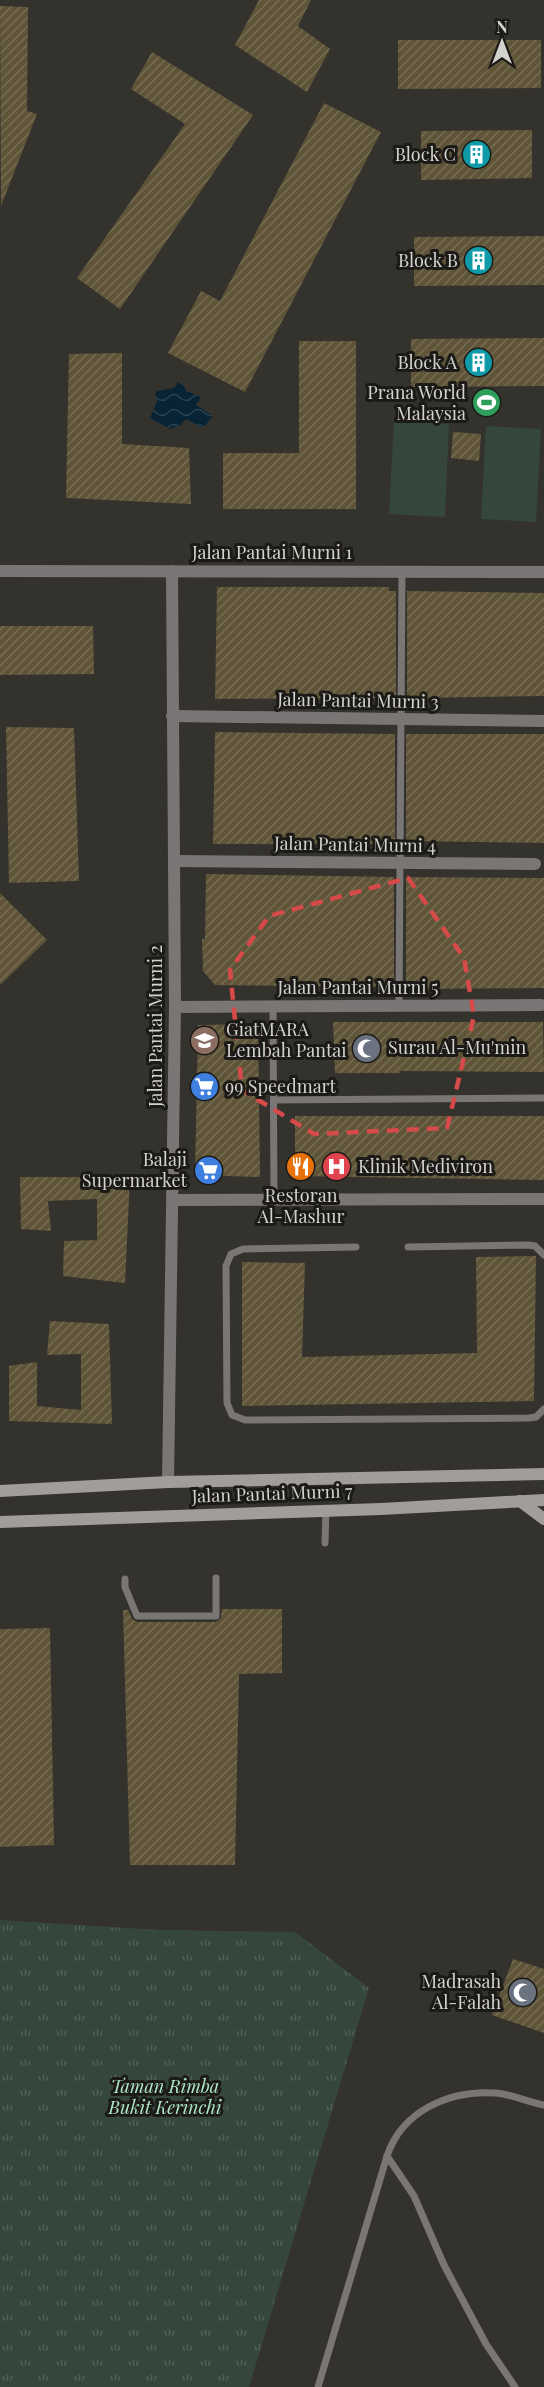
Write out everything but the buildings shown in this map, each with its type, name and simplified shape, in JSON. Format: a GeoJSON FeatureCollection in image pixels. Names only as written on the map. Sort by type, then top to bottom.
{"type":"FeatureCollection","features":[{"type":"Feature","properties":{"kind":"main road","name":"Jalan Pantai Murni 7"},"geometry":{"type":"LineString","coordinates":[[0,1491],[168,1482],[544,1474]]}},
{"type":"Feature","properties":{"kind":"main road","name":"Jalan Pantai Murni 7"},"geometry":{"type":"LineString","coordinates":[[0,1521],[544,1500]]}},
{"type":"Feature","properties":{"kind":"main road"},"geometry":{"type":"LineString","coordinates":[[520,1501],[544,1519]]}},
{"type":"Feature","properties":{"kind":"street","name":"Jalan Pantai Murni 1"},"geometry":{"type":"LineString","coordinates":[[0,571],[544,572]]}},
{"type":"Feature","properties":{"kind":"street","name":"Jalan Pantai Murni 2"},"geometry":{"type":"LineString","coordinates":[[168,1482],[175,1006],[172,571]]}},
{"type":"Feature","properties":{"kind":"street","name":"Jalan Pantai Murni 3"},"geometry":{"type":"LineString","coordinates":[[172,716],[544,721]]}},
{"type":"Feature","properties":{"kind":"street","name":"Jalan Pantai Murni 4"},"geometry":{"type":"LineString","coordinates":[[174,861],[535,864]]}},
{"type":"Feature","properties":{"kind":"street","name":"Jalan Pantai Murni 5"},"geometry":{"type":"LineString","coordinates":[[175,1006],[543,1006]]}},
{"type":"Feature","properties":{"kind":"street"},"geometry":{"type":"LineString","coordinates":[[173,1200],[544,1199]]}},
{"type":"Feature","properties":{"kind":"lane"},"geometry":{"type":"LineString","coordinates":[[399,1006],[402,572]]}},
{"type":"Feature","properties":{"kind":"lane"},"geometry":{"type":"LineString","coordinates":[[273,1006],[274,1199]]}},
{"type":"Feature","properties":{"kind":"lane"},"geometry":{"type":"LineString","coordinates":[[274,1100],[544,1098]]}},
{"type":"Feature","properties":{"kind":"lane"},"geometry":{"type":"LineString","coordinates":[[408,1246],[528,1245],[535,1246],[544,1255]]}},
{"type":"Feature","properties":{"kind":"lane"},"geometry":{"type":"LineString","coordinates":[[356,1247],[243,1248],[231,1254],[226,1266],[227,1391],[228,1409],[232,1415],[244,1420],[529,1418],[536,1417],[544,1409]]}},
{"type":"Feature","properties":{"kind":"lane"},"geometry":{"type":"LineString","coordinates":[[325,1543],[326,1510]]}},
{"type":"Feature","properties":{"kind":"lane"},"geometry":{"type":"LineString","coordinates":[[125,1579],[125,1587],[136,1616],[216,1616],[216,1578]]}},
{"type":"Feature","properties":{"kind":"lane"},"geometry":{"type":"LineString","coordinates":[[318,2387],[387,2156],[392,2142],[403,2125],[416,2113],[443,2101],[468,2095],[495,2093],[544,2105]]}},
{"type":"Feature","properties":{"kind":"lane"},"geometry":{"type":"LineString","coordinates":[[387,2156],[414,2196],[444,2265],[486,2343],[515,2387]]}},
{"type":"Feature","properties":{"kind":"highlighted area"},"geometry":{"type":"Polygon","coordinates":[[[408,878],[464,958],[474,1016],[447,1128],[314,1134],[242,1090],[230,970],[269,916],[408,878]]]}},
{"type":"Feature","properties":{"kind":"green space"},"geometry":{"type":"Polygon","coordinates":[[[394,421],[449,424],[445,517],[389,514],[394,421]]]}},
{"type":"Feature","properties":{"kind":"green space"},"geometry":{"type":"Polygon","coordinates":[[[486,426],[541,429],[536,522],[481,519],[486,426]]]}},
{"type":"Feature","properties":{"kind":"green space","name":"Taman Rimba Bukit Kerinchi"},"geometry":{"type":"Polygon","coordinates":[[[0,1920],[158,1930],[295,1932],[369,1988],[249,2387],[0,2387],[0,1920]]]}},
{"type":"Feature","properties":{"kind":"water"},"geometry":{"type":"Polygon","coordinates":[[[178,382],[184,386],[186,391],[201,397],[196,405],[213,416],[203,428],[186,419],[179,426],[170,429],[150,418],[157,401],[155,395],[157,391],[174,388],[178,382]]]}},
{"type":"Feature","properties":{"kind":"place","name":"Block C"},"geometry":{"type":"Point","coordinates":[477,155]}},
{"type":"Feature","properties":{"kind":"place","name":"Block B"},"geometry":{"type":"Point","coordinates":[479,261]}},
{"type":"Feature","properties":{"kind":"place","name":"Block A"},"geometry":{"type":"Point","coordinates":[478,363]}},
{"type":"Feature","properties":{"kind":"place","name":"Prana World Malaysia"},"geometry":{"type":"Point","coordinates":[487,403]}},
{"type":"Feature","properties":{"kind":"place","name":"GiatMARA Lembah Pantai"},"geometry":{"type":"Point","coordinates":[205,1040]}},
{"type":"Feature","properties":{"kind":"place","name":"Surau Al-Mu'min"},"geometry":{"type":"Point","coordinates":[367,1048]}},
{"type":"Feature","properties":{"kind":"place","name":"99 Speedmart"},"geometry":{"type":"Point","coordinates":[204,1087]}},
{"type":"Feature","properties":{"kind":"place","name":"Restoran Al-Mashur"},"geometry":{"type":"Point","coordinates":[301,1167]}},
{"type":"Feature","properties":{"kind":"place","name":"Klinik Mediviron"},"geometry":{"type":"Point","coordinates":[337,1167]}},
{"type":"Feature","properties":{"kind":"place","name":"Balaji Supermarket"},"geometry":{"type":"Point","coordinates":[208,1170]}},
{"type":"Feature","properties":{"kind":"place","name":"Madrasah Al-Falah"},"geometry":{"type":"Point","coordinates":[522,1992]}}]}
